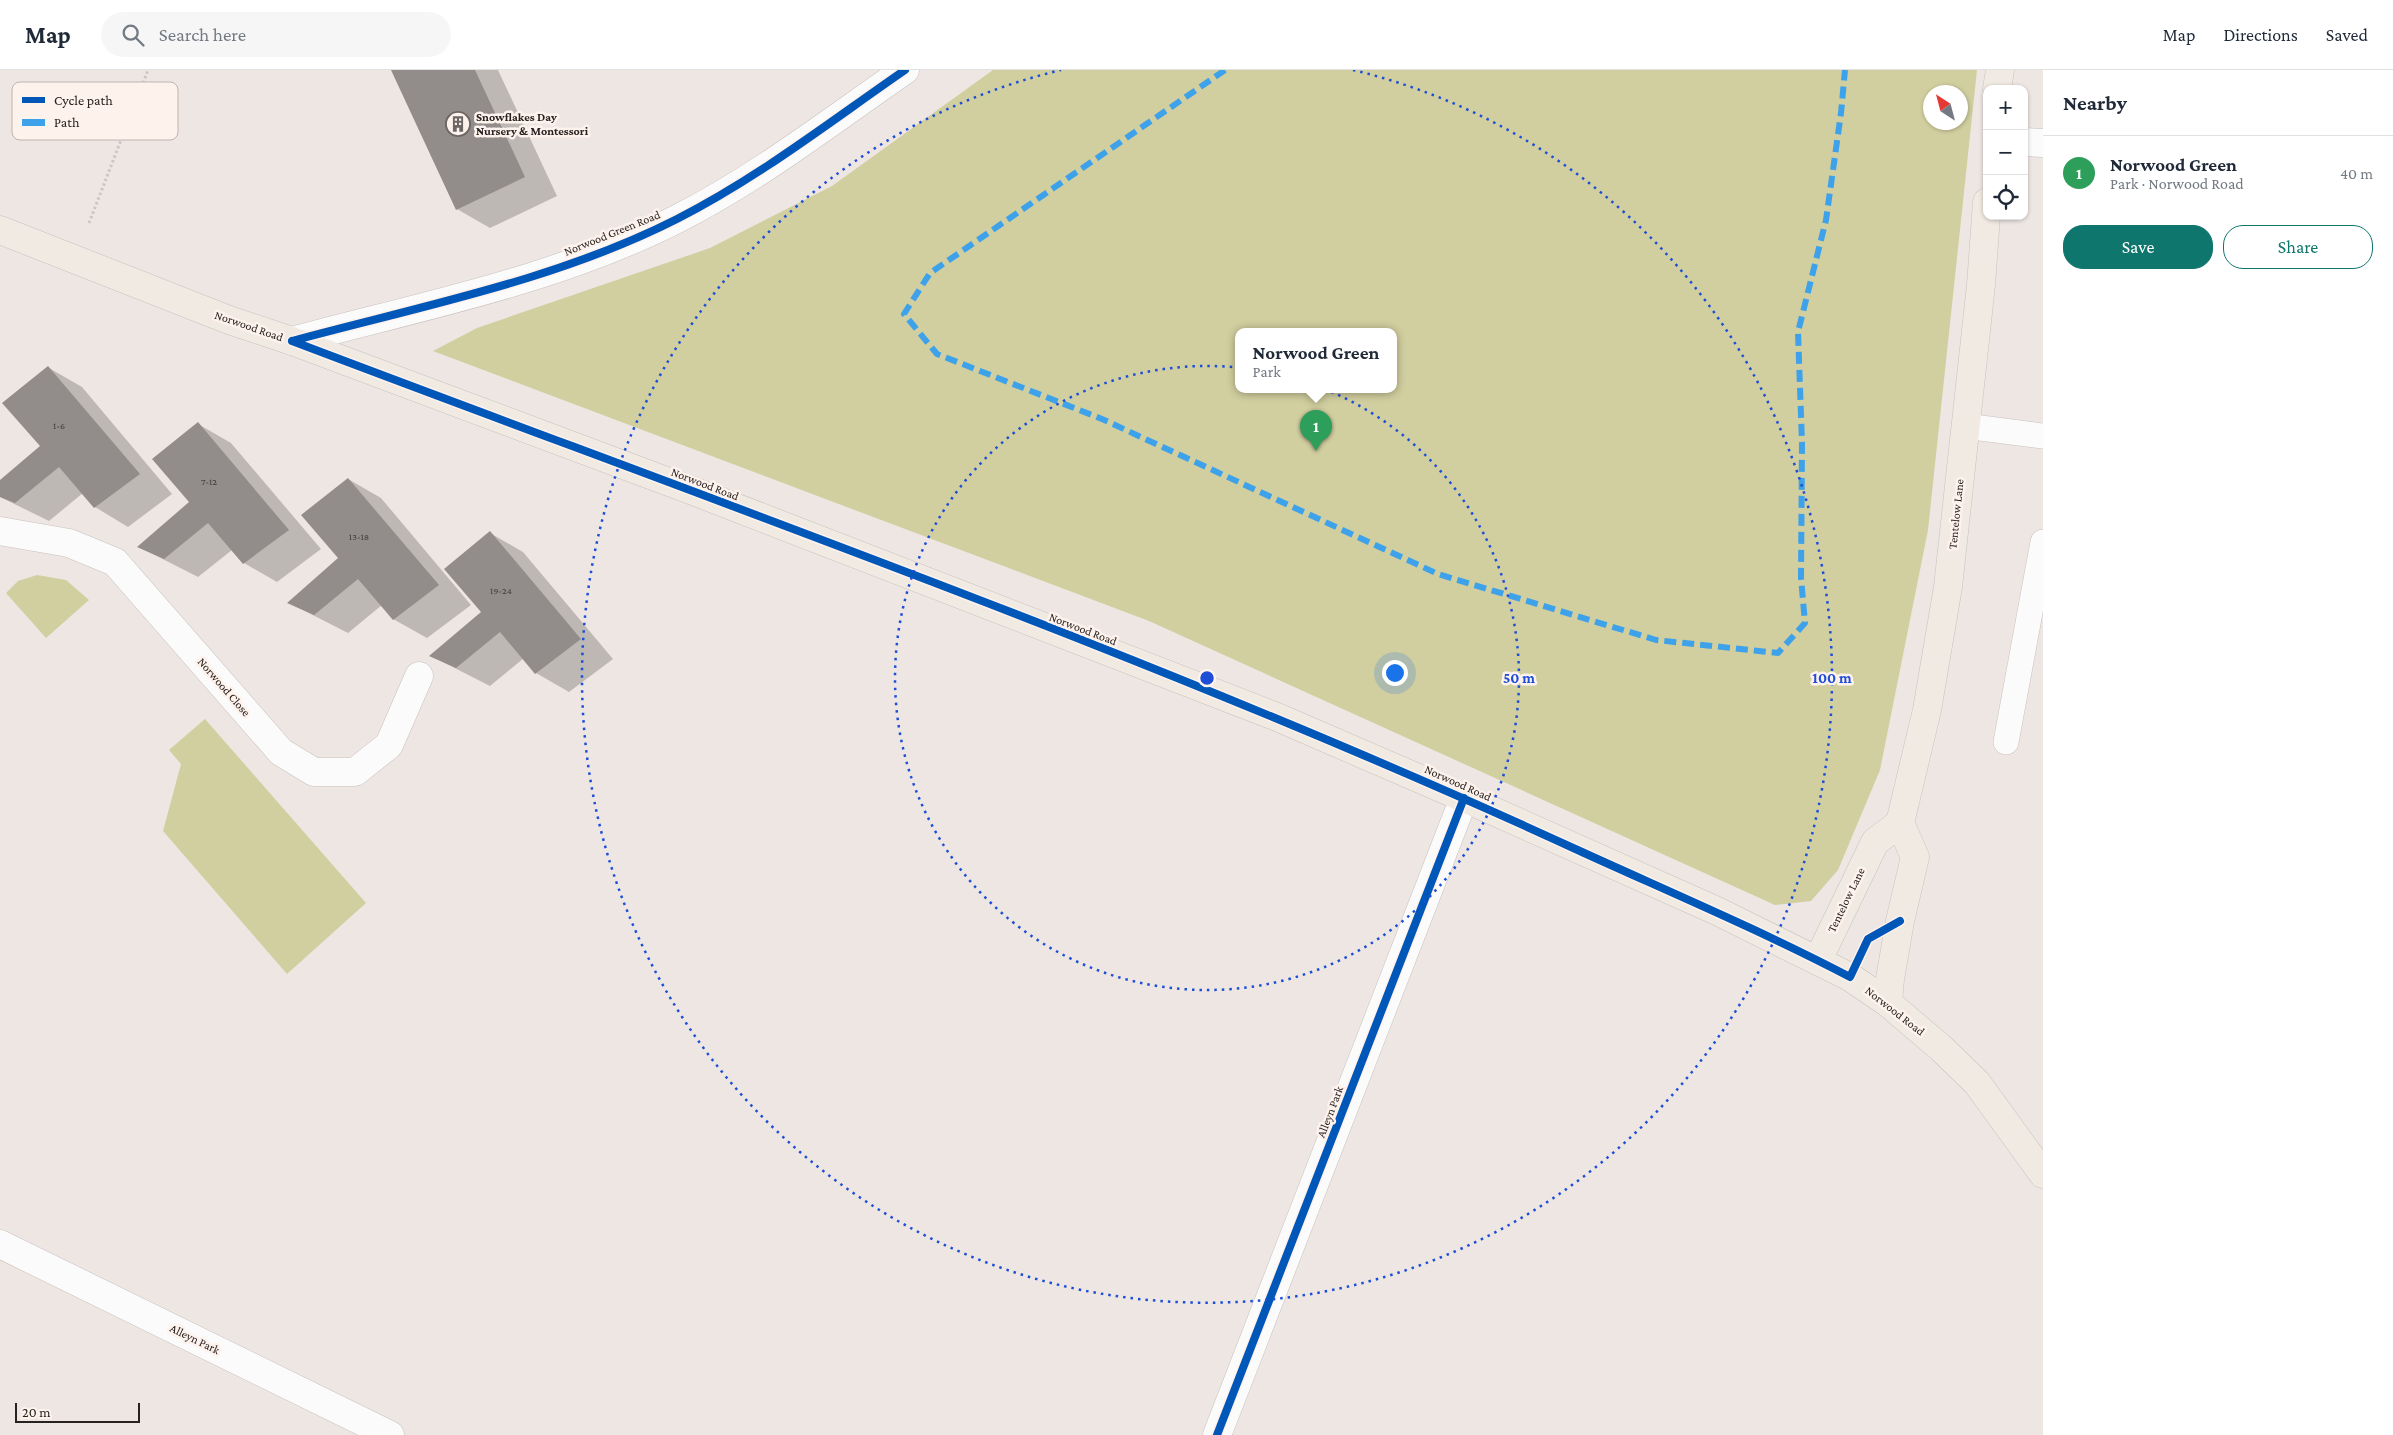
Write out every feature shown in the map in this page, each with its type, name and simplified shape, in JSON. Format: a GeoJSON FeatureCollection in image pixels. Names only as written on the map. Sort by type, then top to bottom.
{"type":"FeatureCollection","features":[{"type":"Feature","properties":{"kind":"main road"},"geometry":{"type":"LineString","coordinates":[[1998,85],[2000,70]]}},
{"type":"Feature","properties":{"kind":"main road","name":"Tentelow Lane"},"geometry":{"type":"LineString","coordinates":[[1818,960],[1875,842],[1900,823],[1927,710],[1948,587],[1981,284],[1986,220]]}},
{"type":"Feature","properties":{"kind":"main road","name":"Norwood Road"},"geometry":{"type":"LineString","coordinates":[[0,230],[229,320],[292,341],[701,494],[1116,653],[1277,717],[1717,911],[1850,977],[1888,1003],[1941,1048],[1977,1083],[2043,1174]]}},
{"type":"Feature","properties":{"kind":"main road"},"geometry":{"type":"LineString","coordinates":[[1888,1003],[1908,876],[1915,857],[1900,823]]}},
{"type":"Feature","properties":{"kind":"street","name":"Norwood Green Road"},"geometry":{"type":"LineString","coordinates":[[292,341],[525,277],[619,245],[677,218],[737,185],[905,70]]}},
{"type":"Feature","properties":{"kind":"street"},"geometry":{"type":"LineString","coordinates":[[2028,142],[2043,144]]}},
{"type":"Feature","properties":{"kind":"street","name":"Norwood Close"},"geometry":{"type":"LineString","coordinates":[[0,531],[69,542],[115,562],[281,752],[314,772],[355,772],[389,745],[419,676]]}},
{"type":"Feature","properties":{"kind":"street","name":"Alleyn Park"},"geometry":{"type":"LineString","coordinates":[[1217,1435],[1464,798]]}},
{"type":"Feature","properties":{"kind":"street","name":"Alleyn Park"},"geometry":{"type":"LineString","coordinates":[[0,1244],[390,1435]]}},
{"type":"Feature","properties":{"kind":"lane"},"geometry":{"type":"LineString","coordinates":[[1965,426],[2043,436]]}},
{"type":"Feature","properties":{"kind":"lane"},"geometry":{"type":"LineString","coordinates":[[2006,742],[2043,542]]}},
{"type":"Feature","properties":{"kind":"path"},"geometry":{"type":"LineString","coordinates":[[143,82],[148,70]]}},
{"type":"Feature","properties":{"kind":"path"},"geometry":{"type":"LineString","coordinates":[[89,223],[121,140]]}},
{"type":"Feature","properties":{"kind":"shaded area"},"geometry":{"type":"Polygon","coordinates":[[[993,70],[1977,70],[1928,530],[1880,770],[1838,870],[1811,901],[1775,905],[1149,621],[433,351],[477,328],[710,248],[832,186],[993,70]]]}},
{"type":"Feature","properties":{"kind":"shaded area"},"geometry":{"type":"Polygon","coordinates":[[[37,575],[66,580],[89,600],[46,638],[6,593],[18,581],[37,575]]]}},
{"type":"Feature","properties":{"kind":"shaded area"},"geometry":{"type":"Polygon","coordinates":[[[205,719],[366,903],[287,974],[163,831],[181,764],[169,750],[205,719]]]}},
{"type":"Feature","properties":{"kind":"building","name":"Snowflakes Day Nursery & Montessori"},"geometry":{"type":"Polygon","coordinates":[[[391,70],[475,70],[525,177],[456,210],[391,70]]]}},
{"type":"Feature","properties":{"kind":"building"},"geometry":{"type":"Polygon","coordinates":[[[48,366],[140,474],[94,508],[59,467],[15,503],[0,497],[0,480],[40,446],[2,403],[48,366]]]}},
{"type":"Feature","properties":{"kind":"building"},"geometry":{"type":"Polygon","coordinates":[[[198,422],[289,530],[243,564],[208,523],[164,559],[137,547],[189,502],[152,459],[198,422]]]}},
{"type":"Feature","properties":{"kind":"building"},"geometry":{"type":"Polygon","coordinates":[[[348,478],[439,585],[393,620],[358,579],[314,615],[287,603],[338,558],[301,515],[348,478]]]}},
{"type":"Feature","properties":{"kind":"building"},"geometry":{"type":"Polygon","coordinates":[[[490,531],[581,639],[535,674],[500,632],[456,668],[429,656],[481,612],[444,569],[490,531]]]}},
{"type":"Feature","properties":{"kind":"marked path"},"geometry":{"type":"LineString","coordinates":[[1225,70],[930,273],[904,314],[937,354],[1102,419],[1438,574],[1656,640],[1778,653],[1805,623],[1801,578],[1802,443],[1798,332],[1826,220],[1845,70]]}},
{"type":"Feature","properties":{"kind":"cycle path"},"geometry":{"type":"LineString","coordinates":[[292,341],[488,290],[584,259],[631,240],[677,219],[736,186],[905,70]]}},
{"type":"Feature","properties":{"kind":"cycle path"},"geometry":{"type":"LineString","coordinates":[[292,341],[942,585],[1264,713],[1424,781],[1683,897],[1850,977],[1868,939],[1900,921]]}},
{"type":"Feature","properties":{"kind":"cycle path"},"geometry":{"type":"LineString","coordinates":[[1217,1435],[1464,798]]}},
{"type":"Feature","properties":{"kind":"place","name":"Snowflakes Day Nursery & Montessori"},"geometry":{"type":"Point","coordinates":[458,124]}},
{"type":"Feature","properties":{"kind":"place","name":"Norwood Green"},"geometry":{"type":"Point","coordinates":[1316,451]}}]}
